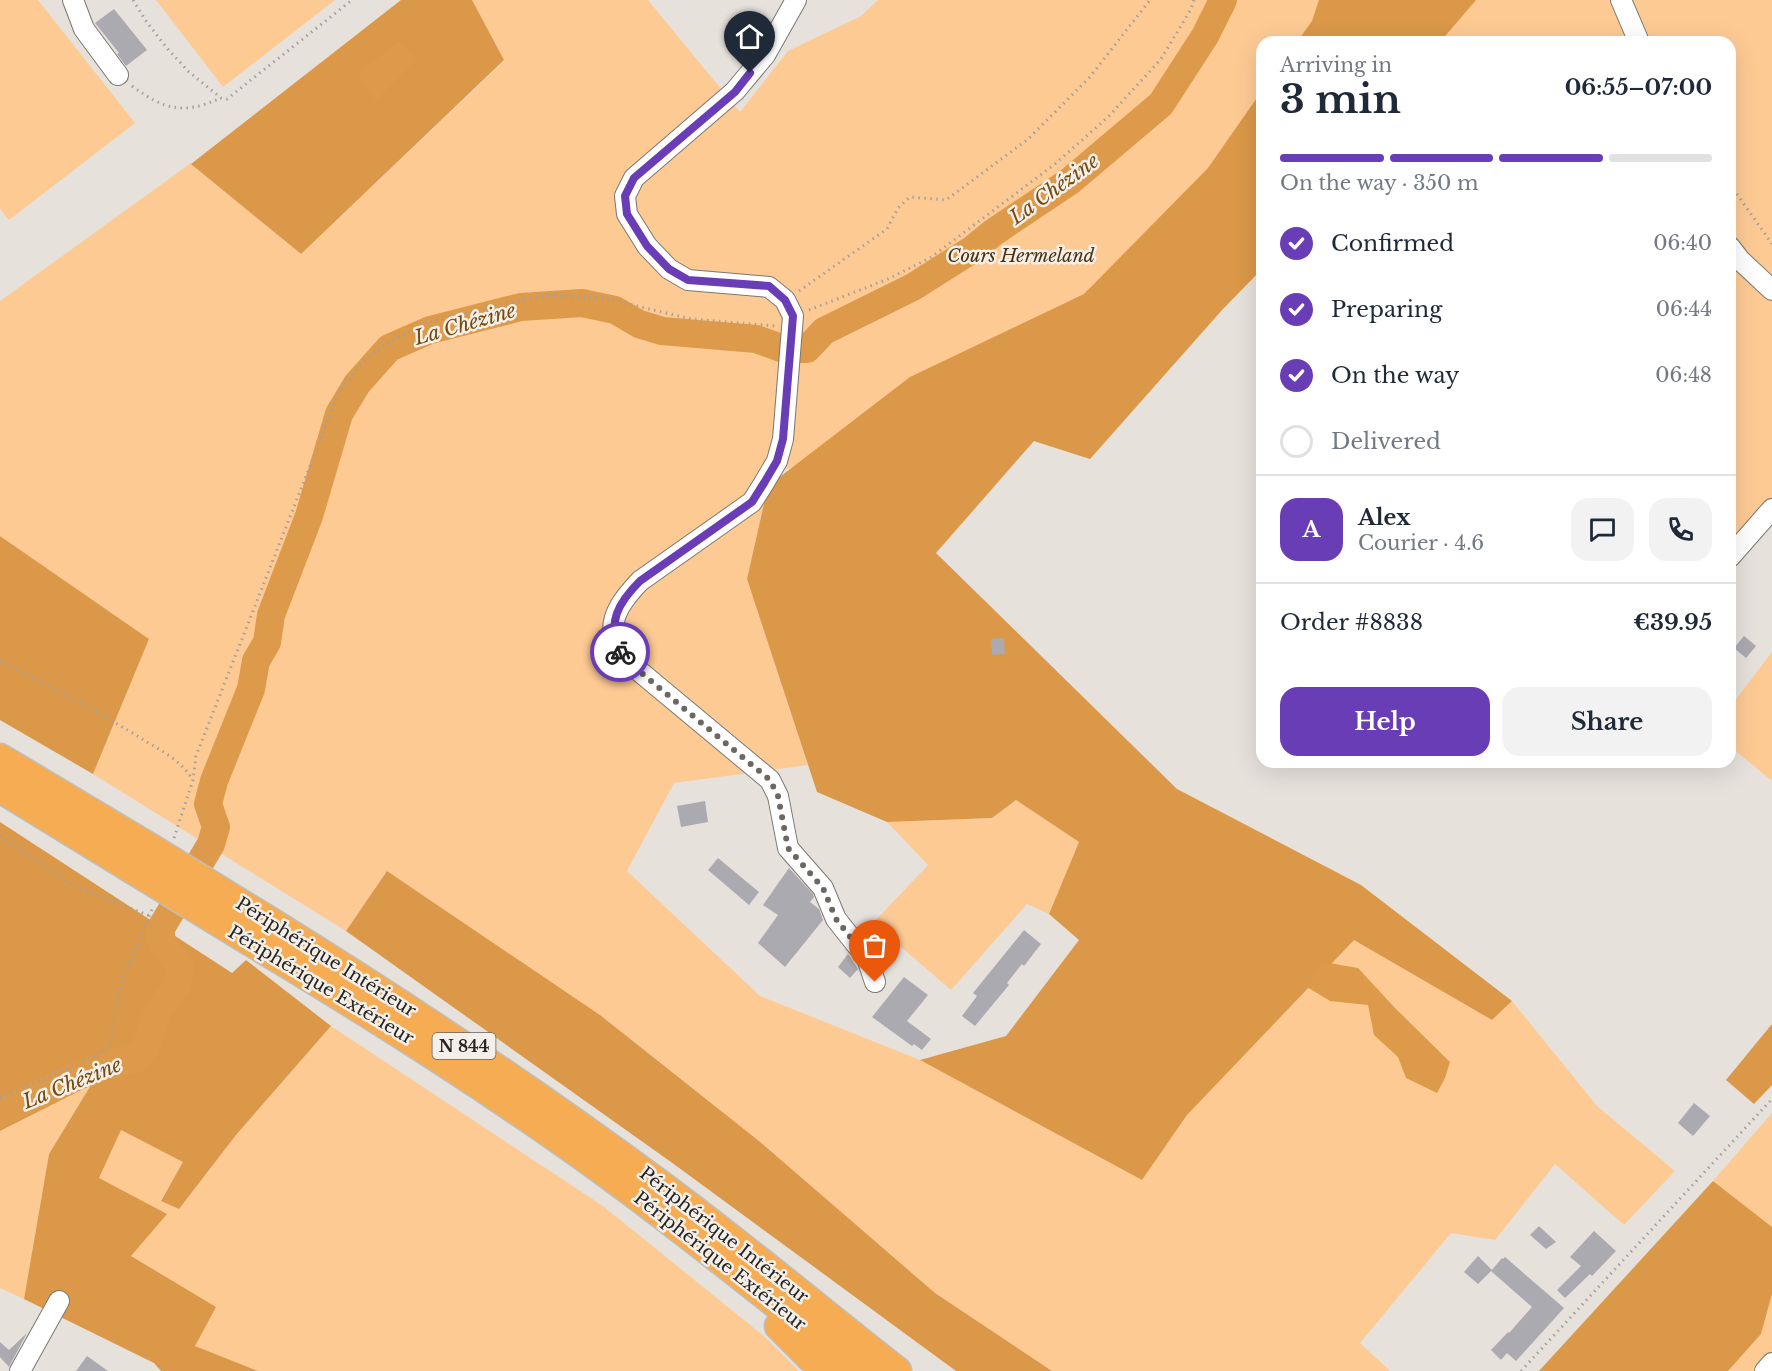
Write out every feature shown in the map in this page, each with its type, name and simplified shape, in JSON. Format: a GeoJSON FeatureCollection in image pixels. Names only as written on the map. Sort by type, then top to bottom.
{"type":"FeatureCollection","features":[{"type":"Feature","properties":{"kind":"highway","name":"Périphérique Intérieur"},"geometry":{"type":"LineString","coordinates":[[0,758],[160,846],[260,931],[442,1032],[624,1158],[726,1235],[897,1371]]}},
{"type":"Feature","properties":{"kind":"highway","name":"Périphérique Extérieur"},"geometry":{"type":"LineString","coordinates":[[0,788],[132,870],[260,931],[373,1015],[483,1087],[616,1180],[761,1291],[860,1371]]}},
{"type":"Feature","properties":{"kind":"highway"},"geometry":{"type":"LineString","coordinates":[[761,1291],[763,1310],[824,1371]]}},
{"type":"Feature","properties":{"kind":"street"},"geometry":{"type":"LineString","coordinates":[[73,0],[84,29],[118,75]]}},
{"type":"Feature","properties":{"kind":"street"},"geometry":{"type":"LineString","coordinates":[[796,0],[765,55],[735,92],[634,178],[625,196],[627,214],[647,246],[669,269],[688,280],[769,286],[790,314],[790,359],[783,439],[777,461],[752,502],[640,581],[627,595],[616,614],[613,636],[621,656],[770,780],[778,796],[788,848],[823,888],[836,919],[867,958],[875,982]]}},
{"type":"Feature","properties":{"kind":"street"},"geometry":{"type":"LineString","coordinates":[[1621,0],[1636,36]]}},
{"type":"Feature","properties":{"kind":"street"},"geometry":{"type":"LineString","coordinates":[[1736,255],[1772,290]]}},
{"type":"Feature","properties":{"kind":"street"},"geometry":{"type":"LineString","coordinates":[[1736,550],[1772,509]]}},
{"type":"Feature","properties":{"kind":"street"},"geometry":{"type":"LineString","coordinates":[[20,1371],[59,1302]]}},
{"type":"Feature","properties":{"kind":"street"},"geometry":{"type":"LineString","coordinates":[[1765,1371],[1772,1363]]}},
{"type":"Feature","properties":{"kind":"path"},"geometry":{"type":"LineString","coordinates":[[132,0],[166,47],[188,71],[221,98]]}},
{"type":"Feature","properties":{"kind":"path"},"geometry":{"type":"LineString","coordinates":[[118,75],[162,105],[183,109],[203,106],[221,98],[226,99],[352,0]]}},
{"type":"Feature","properties":{"kind":"path"},"geometry":{"type":"LineString","coordinates":[[790,314],[887,229],[898,208],[910,197],[946,200],[1028,140],[1089,78],[1150,0]]}},
{"type":"Feature","properties":{"kind":"path"},"geometry":{"type":"LineString","coordinates":[[160,846],[193,780],[196,756],[339,392],[359,366],[384,345],[426,322],[544,295],[604,298],[691,319],[790,314],[888,279],[930,258],[1055,164],[1108,117],[1161,59],[1194,0]]}},
{"type":"Feature","properties":{"kind":"path"},"geometry":{"type":"LineString","coordinates":[[1736,192],[1772,243]]}},
{"type":"Feature","properties":{"kind":"path"},"geometry":{"type":"LineString","coordinates":[[0,661],[95,709],[174,759],[187,770],[193,780]]}},
{"type":"Feature","properties":{"kind":"path"},"geometry":{"type":"LineString","coordinates":[[0,836],[74,886],[150,916]]}},
{"type":"Feature","properties":{"kind":"path"},"geometry":{"type":"LineString","coordinates":[[0,1098],[92,1058],[110,1046],[119,990],[156,899]]}},
{"type":"Feature","properties":{"kind":"path"},"geometry":{"type":"LineString","coordinates":[[1521,1371],[1772,1099]]}},
{"type":"Feature","properties":{"kind":"green space"},"geometry":{"type":"Polygon","coordinates":[[[0,0],[38,0],[135,123],[9,220],[0,209],[0,0]]]}},
{"type":"Feature","properties":{"kind":"green space"},"geometry":{"type":"Polygon","coordinates":[[[156,0],[335,0],[223,87],[156,0]]]}},
{"type":"Feature","properties":{"kind":"green space","name":"Cours Hermeland"},"geometry":{"type":"Polygon","coordinates":[[[472,0],[648,0],[740,112],[788,51],[861,16],[878,0],[1772,0],[1772,506],[1736,543],[1736,36],[1256,36],[1256,275],[1222,310],[1090,459],[1034,441],[830,458],[755,477],[768,486],[747,579],[808,765],[674,783],[627,871],[760,996],[920,1060],[1142,1180],[1187,1115],[1354,939],[1492,1020],[1512,1001],[1597,1106],[1675,1171],[1624,1225],[1555,1164],[1495,1240],[1451,1233],[1360,1343],[1390,1371],[1052,1371],[935,1293],[759,1141],[600,1015],[387,871],[346,931],[93,774],[149,639],[0,536],[0,301],[191,163],[301,254],[504,61],[472,0]]]}},
{"type":"Feature","properties":{"kind":"green space"},"geometry":{"type":"Polygon","coordinates":[[[1772,652],[1772,781],[1736,751],[1736,699],[1772,652]]]}},
{"type":"Feature","properties":{"kind":"green space"},"geometry":{"type":"Polygon","coordinates":[[[1016,800],[1079,842],[1049,914],[1027,904],[951,990],[873,923],[928,865],[887,822],[992,818],[1016,800]]]}},
{"type":"Feature","properties":{"kind":"green space"},"geometry":{"type":"Polygon","coordinates":[[[331,1026],[603,1206],[765,1337],[799,1371],[258,1371],[194,1346],[215,1307],[131,1256],[98,1179],[121,1130],[184,1162],[161,1200],[179,1209],[236,1135],[331,1026]]]}},
{"type":"Feature","properties":{"kind":"green space"},"geometry":{"type":"Polygon","coordinates":[[[92,1084],[49,1154],[24,1299],[0,1288],[0,1131],[92,1084]]]}},
{"type":"Feature","properties":{"kind":"green space"},"geometry":{"type":"Polygon","coordinates":[[[1772,1113],[1772,1227],[1713,1181],[1772,1113]]]}},
{"type":"Feature","properties":{"kind":"green space"},"geometry":{"type":"Polygon","coordinates":[[[1772,1294],[1772,1371],[1728,1371],[1761,1334],[1772,1294]]]}},
{"type":"Feature","properties":{"kind":"shaded area"},"geometry":{"type":"Polygon","coordinates":[[[401,0],[472,0],[504,60],[301,254],[191,164],[401,0]]]}},
{"type":"Feature","properties":{"kind":"shaded area"},"geometry":{"type":"Polygon","coordinates":[[[1319,0],[1476,0],[1445,36],[1301,36],[1312,21],[1319,0]]]}},
{"type":"Feature","properties":{"kind":"shaded area"},"geometry":{"type":"Polygon","coordinates":[[[398,41],[417,59],[376,101],[358,74],[398,41]]]}},
{"type":"Feature","properties":{"kind":"shaded area"},"geometry":{"type":"Polygon","coordinates":[[[1256,99],[1256,275],[1222,310],[1090,459],[1034,441],[936,553],[1177,789],[1361,885],[1512,1001],[1492,1020],[1354,940],[1187,1115],[1142,1180],[920,1060],[1006,1036],[1079,940],[1049,914],[1079,842],[1016,800],[992,818],[887,822],[817,792],[747,579],[768,486],[910,377],[1084,294],[1208,168],[1256,99]]]}},
{"type":"Feature","properties":{"kind":"shaded area"},"geometry":{"type":"Polygon","coordinates":[[[0,536],[149,639],[93,774],[0,720],[0,536]]]}},
{"type":"Feature","properties":{"kind":"shaded area"},"geometry":{"type":"Polygon","coordinates":[[[0,822],[232,973],[246,960],[331,1026],[236,1135],[179,1209],[161,1201],[183,1162],[121,1130],[99,1178],[167,1214],[131,1256],[216,1307],[195,1346],[258,1371],[161,1371],[154,1363],[24,1299],[49,1154],[91,1085],[0,1131],[0,822]]]}},
{"type":"Feature","properties":{"kind":"shaded area"},"geometry":{"type":"Polygon","coordinates":[[[387,871],[600,1015],[759,1141],[935,1293],[1052,1371],[956,1371],[671,1162],[346,931],[387,871]]]}},
{"type":"Feature","properties":{"kind":"shaded area"},"geometry":{"type":"Polygon","coordinates":[[[1323,962],[1358,968],[1450,1062],[1437,1093],[1406,1078],[1398,1057],[1374,1035],[1368,1005],[1330,1001],[1307,987],[1323,962]]]}},
{"type":"Feature","properties":{"kind":"shaded area"},"geometry":{"type":"Polygon","coordinates":[[[1772,1024],[1772,1085],[1754,1104],[1726,1080],[1772,1024]]]}},
{"type":"Feature","properties":{"kind":"shaded area"},"geometry":{"type":"Polygon","coordinates":[[[1713,1181],[1772,1227],[1772,1294],[1761,1334],[1728,1371],[1539,1371],[1713,1181]]]}},
{"type":"Feature","properties":{"kind":"building"},"geometry":{"type":"Polygon","coordinates":[[[114,9],[147,50],[126,66],[117,54],[119,53],[95,23],[114,9]]]}},
{"type":"Feature","properties":{"kind":"building"},"geometry":{"type":"Polygon","coordinates":[[[1744,636],[1756,646],[1746,658],[1736,650],[1736,646],[1744,636]]]}},
{"type":"Feature","properties":{"kind":"building"},"geometry":{"type":"Polygon","coordinates":[[[1004,638],[1005,654],[992,655],[991,639],[1004,638]]]}},
{"type":"Feature","properties":{"kind":"building"},"geometry":{"type":"Polygon","coordinates":[[[705,801],[708,822],[681,827],[677,806],[705,801]]]}},
{"type":"Feature","properties":{"kind":"building"},"geometry":{"type":"Polygon","coordinates":[[[718,858],[759,892],[749,905],[708,870],[718,858]]]}},
{"type":"Feature","properties":{"kind":"building"},"geometry":{"type":"Polygon","coordinates":[[[789,868],[813,894],[814,897],[810,902],[819,909],[823,920],[785,967],[758,943],[778,915],[763,905],[789,868]]]}},
{"type":"Feature","properties":{"kind":"building"},"geometry":{"type":"Polygon","coordinates":[[[1024,930],[1041,944],[1024,966],[1022,964],[1007,983],[1009,985],[975,1026],[962,1016],[977,996],[973,993],[1024,930]]]}},
{"type":"Feature","properties":{"kind":"building"},"geometry":{"type":"Polygon","coordinates":[[[848,954],[858,969],[850,978],[838,967],[848,954]]]}},
{"type":"Feature","properties":{"kind":"building"},"geometry":{"type":"Polygon","coordinates":[[[904,977],[928,995],[907,1021],[931,1039],[922,1050],[914,1044],[912,1046],[872,1017],[904,977]]]}},
{"type":"Feature","properties":{"kind":"building"},"geometry":{"type":"Polygon","coordinates":[[[1694,1103],[1710,1116],[1693,1136],[1678,1123],[1694,1103]]]}},
{"type":"Feature","properties":{"kind":"building"},"geometry":{"type":"Polygon","coordinates":[[[1539,1226],[1556,1242],[1546,1249],[1530,1235],[1539,1226]]]}},
{"type":"Feature","properties":{"kind":"building"},"geometry":{"type":"Polygon","coordinates":[[[1594,1231],[1616,1251],[1592,1276],[1590,1274],[1565,1298],[1557,1290],[1581,1266],[1570,1257],[1594,1231]]]}},
{"type":"Feature","properties":{"kind":"building"},"geometry":{"type":"Polygon","coordinates":[[[1478,1256],[1492,1270],[1478,1284],[1464,1272],[1478,1256]]]}},
{"type":"Feature","properties":{"kind":"building"},"geometry":{"type":"Polygon","coordinates":[[[1505,1257],[1564,1308],[1516,1361],[1507,1353],[1501,1360],[1491,1350],[1532,1307],[1491,1271],[1505,1257]]]}},
{"type":"Feature","properties":{"kind":"building"},"geometry":{"type":"Polygon","coordinates":[[[27,1333],[9,1367],[0,1357],[0,1342],[9,1350],[27,1333]]]}},
{"type":"Feature","properties":{"kind":"building"},"geometry":{"type":"Polygon","coordinates":[[[87,1356],[108,1371],[76,1371],[87,1356]]]}},
{"type":"Feature","properties":{"kind":"waterway","name":"La Chézine"},"geometry":{"type":"LineString","coordinates":[[0,1113],[85,1073],[136,1059],[148,1042],[158,1013],[175,988],[179,976],[180,967],[161,942],[161,928],[211,844],[216,827],[208,804],[214,781],[251,689],[256,661],[267,642],[271,615],[309,516],[339,414],[357,384],[389,348],[430,330],[521,307],[582,303],[615,310],[639,324],[662,331],[756,339],[784,349],[807,349],[824,331],[913,287],[973,249],[994,232],[1070,181],[1161,104],[1205,36],[1223,0]]}},
{"type":"Feature","properties":{"kind":"way so far"},"geometry":{"type":"LineString","coordinates":[[620,652],[621,656],[770,780],[778,796],[788,848],[823,888],[836,919],[867,958],[875,982]]}},
{"type":"Feature","properties":{"kind":"route"},"geometry":{"type":"LineString","coordinates":[[620,652],[613,636],[616,614],[627,595],[640,581],[752,502],[777,461],[783,439],[793,316],[785,300],[769,286],[688,280],[669,269],[647,246],[627,214],[625,196],[634,178],[735,92],[750,73]]}}]}
